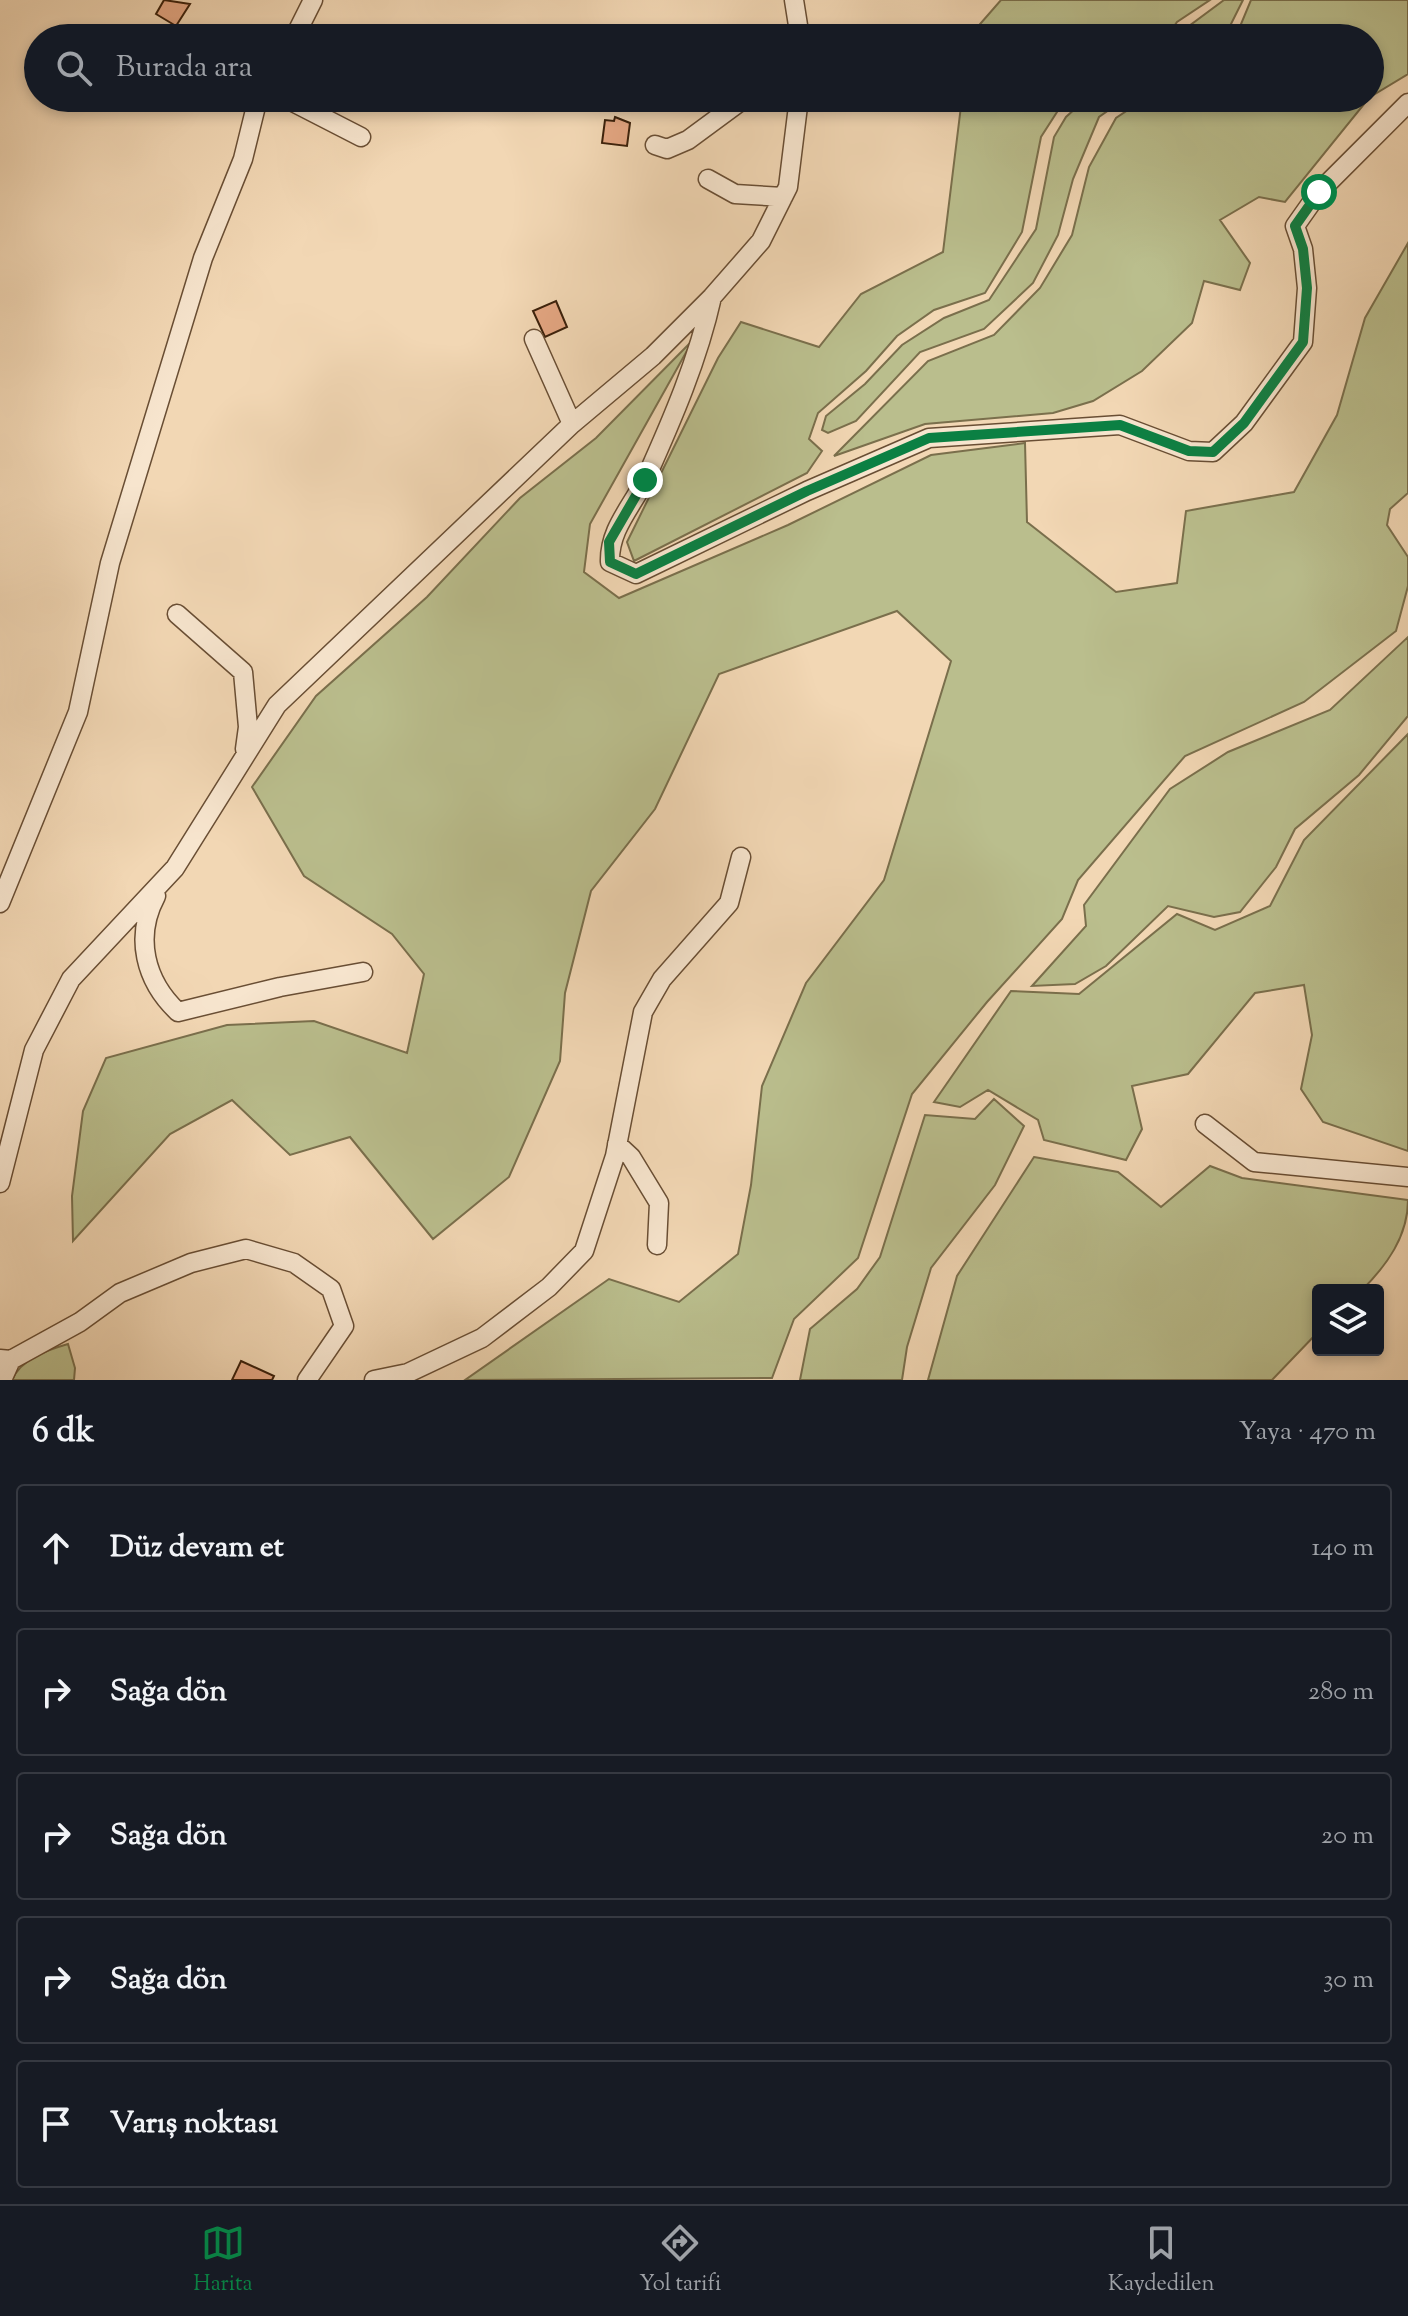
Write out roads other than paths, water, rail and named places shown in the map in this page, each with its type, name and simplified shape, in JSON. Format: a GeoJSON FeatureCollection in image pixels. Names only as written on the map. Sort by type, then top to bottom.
{"type":"FeatureCollection","features":[{"type":"Feature","properties":{"kind":"street"},"geometry":{"type":"LineString","coordinates":[[301,24],[313,0]]}},
{"type":"Feature","properties":{"kind":"street"},"geometry":{"type":"LineString","coordinates":[[794,0],[798,24]]}},
{"type":"Feature","properties":{"kind":"street"},"geometry":{"type":"LineString","coordinates":[[712,297],[701,345],[645,480],[609,542],[610,562],[636,574],[807,491],[929,438],[1120,425],[1189,451],[1213,452],[1244,423],[1303,342],[1307,288],[1303,249],[1295,226],[1319,192],[1408,103]]}},
{"type":"Feature","properties":{"kind":"street"},"geometry":{"type":"LineString","coordinates":[[0,903],[78,712],[110,563],[203,258],[243,159],[255,112]]}},
{"type":"Feature","properties":{"kind":"street"},"geometry":{"type":"LineString","coordinates":[[312,112],[361,137]]}},
{"type":"Feature","properties":{"kind":"street"},"geometry":{"type":"LineString","coordinates":[[655,145],[667,149],[688,140],[726,112]]}},
{"type":"Feature","properties":{"kind":"street"},"geometry":{"type":"LineString","coordinates":[[363,972],[280,987],[178,1012],[161,996],[149,976],[147,912],[277,705],[572,424],[653,356],[712,297],[761,241],[788,187],[797,112]]}},
{"type":"Feature","properties":{"kind":"street"},"geometry":{"type":"LineString","coordinates":[[708,179],[735,194],[783,197]]}},
{"type":"Feature","properties":{"kind":"street"},"geometry":{"type":"LineString","coordinates":[[534,339],[572,424]]}},
{"type":"Feature","properties":{"kind":"street"},"geometry":{"type":"LineString","coordinates":[[177,614],[243,672],[248,727],[243,759]]}},
{"type":"Feature","properties":{"kind":"street"},"geometry":{"type":"LineString","coordinates":[[374,1380],[408,1373],[482,1338],[549,1287],[584,1251],[617,1144],[643,1012],[662,979],[729,903],[741,857]]}},
{"type":"Feature","properties":{"kind":"street"},"geometry":{"type":"LineString","coordinates":[[0,1183],[34,1050],[71,979],[165,879]]}},
{"type":"Feature","properties":{"kind":"street"},"geometry":{"type":"LineString","coordinates":[[1205,1124],[1254,1162],[1408,1177]]}},
{"type":"Feature","properties":{"kind":"street"},"geometry":{"type":"LineString","coordinates":[[617,1144],[631,1157],[659,1203],[657,1245]]}},
{"type":"Feature","properties":{"kind":"street"},"geometry":{"type":"LineString","coordinates":[[2,1380],[6,1359],[80,1322],[120,1293],[191,1263],[246,1249],[294,1263],[331,1289],[344,1326],[307,1380]]}}]}
